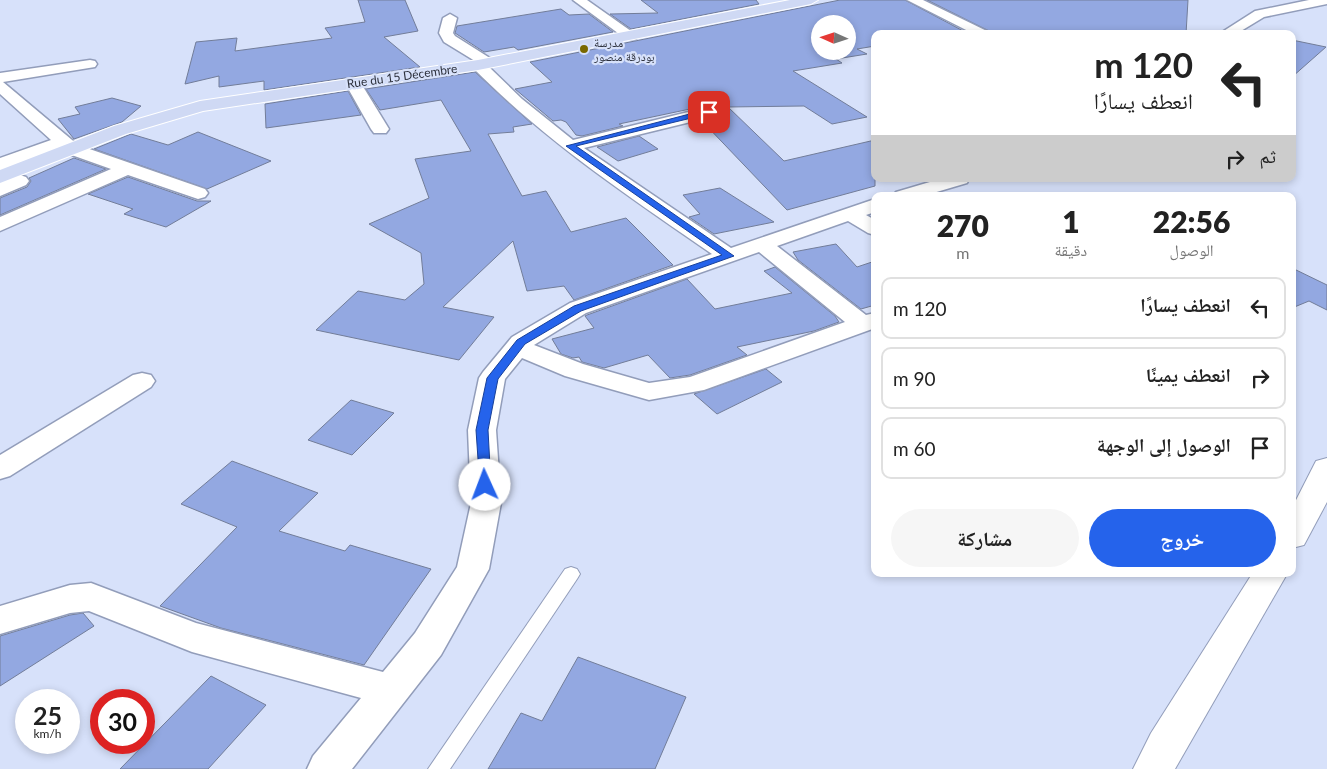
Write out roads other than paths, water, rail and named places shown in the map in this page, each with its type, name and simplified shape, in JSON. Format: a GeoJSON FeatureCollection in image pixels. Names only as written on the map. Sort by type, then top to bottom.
{"type":"FeatureCollection","features":[{"type":"Feature","properties":{"kind":"main road","name":"Rue du 15 Décembre"},"geometry":{"type":"LineString","coordinates":[[68,145],[200,106],[483,64],[811,0]]}},
{"type":"Feature","properties":{"kind":"main road"},"geometry":{"type":"LineString","coordinates":[[1297,519],[1327,469]]}},
{"type":"Feature","properties":{"kind":"main road"},"geometry":{"type":"LineString","coordinates":[[1154,769],[1170,739],[1268,577]]}},
{"type":"Feature","properties":{"kind":"street"},"geometry":{"type":"LineString","coordinates":[[579,0],[631,36]]}},
{"type":"Feature","properties":{"kind":"street"},"geometry":{"type":"LineString","coordinates":[[913,0],[977,30]]}},
{"type":"Feature","properties":{"kind":"street"},"geometry":{"type":"LineString","coordinates":[[1233,30],[1260,14],[1327,0]]}},
{"type":"Feature","properties":{"kind":"street"},"geometry":{"type":"LineString","coordinates":[[450,18],[446,33],[449,39],[483,64],[516,102],[570,146],[730,256]]}},
{"type":"Feature","properties":{"kind":"street"},"geometry":{"type":"LineString","coordinates":[[0,78],[90,64]]}},
{"type":"Feature","properties":{"kind":"street"},"geometry":{"type":"LineString","coordinates":[[352,83],[380,129]]}},
{"type":"Feature","properties":{"kind":"street"},"geometry":{"type":"LineString","coordinates":[[0,86],[68,145],[198,193]]}},
{"type":"Feature","properties":{"kind":"street"},"geometry":{"type":"LineString","coordinates":[[570,146],[709,112]]}},
{"type":"Feature","properties":{"kind":"street"},"geometry":{"type":"LineString","coordinates":[[1,176],[68,145]]}},
{"type":"Feature","properties":{"kind":"street"},"geometry":{"type":"LineString","coordinates":[[0,225],[128,168]]}},
{"type":"Feature","properties":{"kind":"street"},"geometry":{"type":"LineString","coordinates":[[916,192],[950,182]]}},
{"type":"Feature","properties":{"kind":"street"},"geometry":{"type":"LineString","coordinates":[[326,769],[428,644],[473,569],[486,503],[482,430],[492,378],[521,342],[578,308],[862,209],[871,223]]}},
{"type":"Feature","properties":{"kind":"street"},"geometry":{"type":"LineString","coordinates":[[763,245],[869,322]]}},
{"type":"Feature","properties":{"kind":"street"},"geometry":{"type":"LineString","coordinates":[[517,347],[574,370],[649,392],[695,384],[869,322]]}},
{"type":"Feature","properties":{"kind":"street"},"geometry":{"type":"LineString","coordinates":[[0,469],[142,381]]}},
{"type":"Feature","properties":{"kind":"street"},"geometry":{"type":"LineString","coordinates":[[0,620],[70,599],[91,597],[192,637],[390,690]]}},
{"type":"Feature","properties":{"kind":"lane"},"geometry":{"type":"LineString","coordinates":[[438,769],[570,574]]}},
{"type":"Feature","properties":{"kind":"place","name":"مدرسة بودرقة منصور"},"geometry":{"type":"Point","coordinates":[584,49]}}]}
